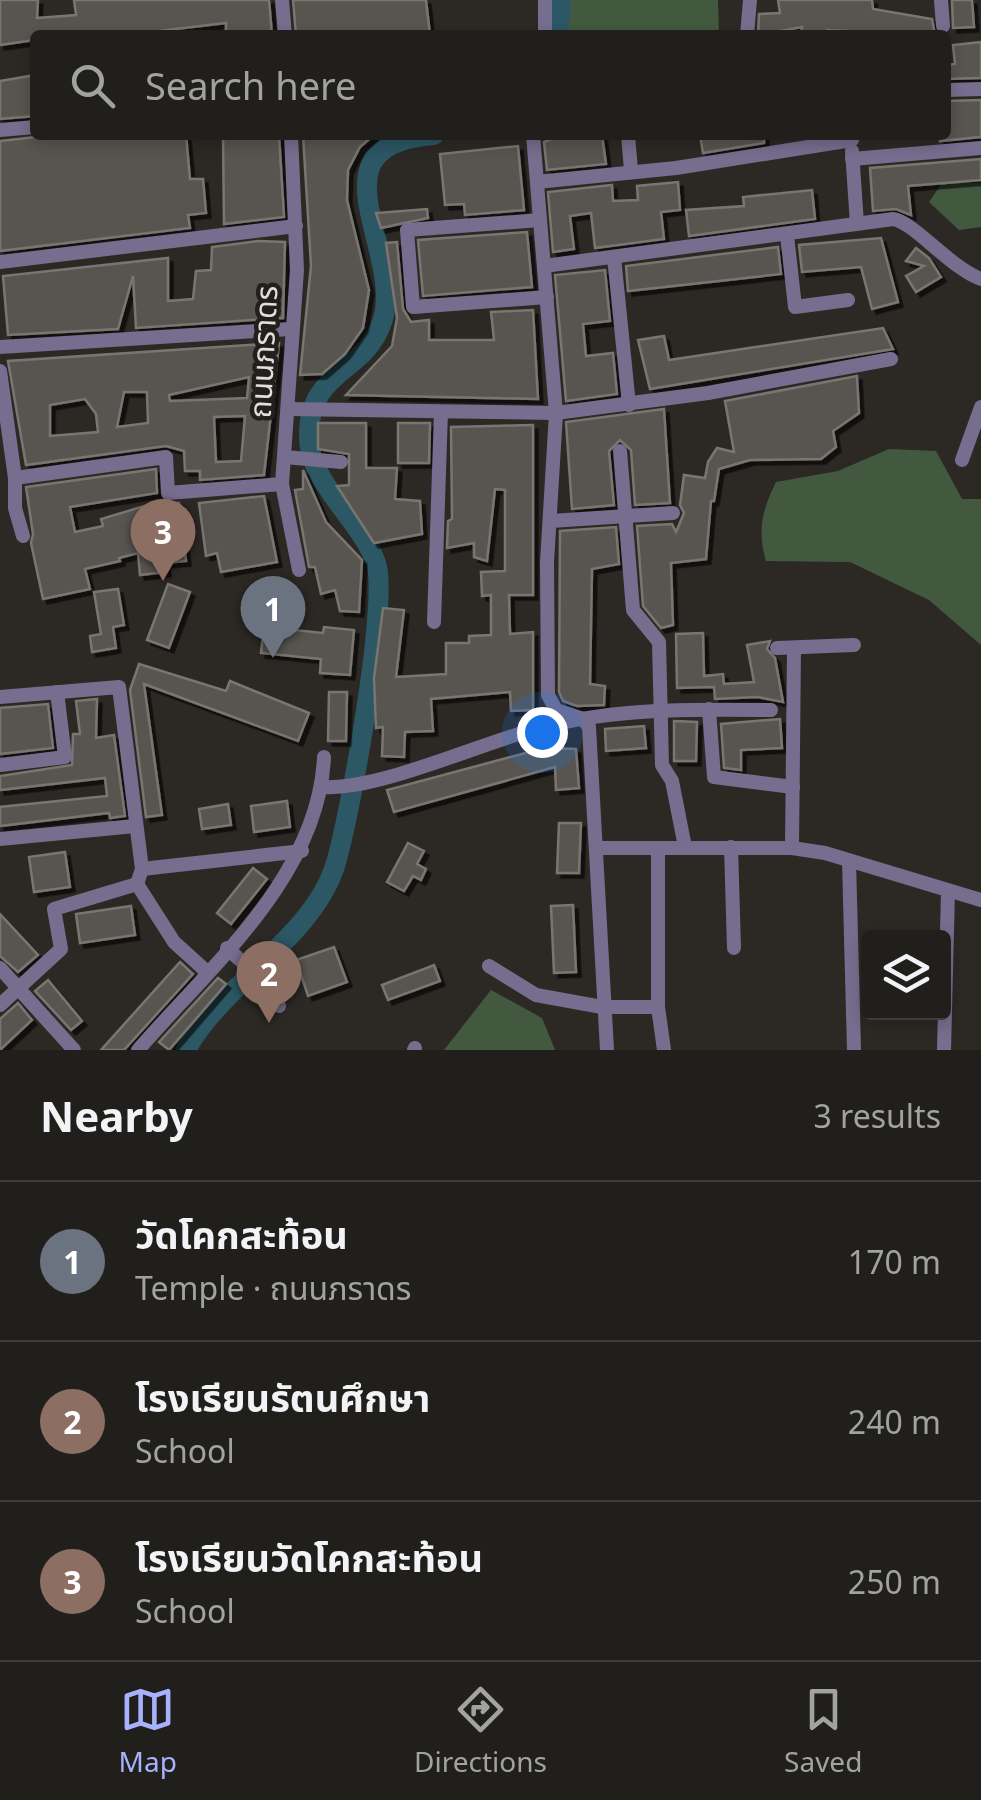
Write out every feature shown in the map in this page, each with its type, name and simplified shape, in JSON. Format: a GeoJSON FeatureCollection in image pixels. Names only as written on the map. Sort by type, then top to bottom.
{"type":"FeatureCollection","features":[{"type":"Feature","properties":{"kind":"street"},"geometry":{"type":"LineString","coordinates":[[282,0],[285,30]]}},
{"type":"Feature","properties":{"kind":"street"},"geometry":{"type":"LineString","coordinates":[[545,0],[545,30]]}},
{"type":"Feature","properties":{"kind":"street"},"geometry":{"type":"LineString","coordinates":[[747,30],[750,0]]}},
{"type":"Feature","properties":{"kind":"street"},"geometry":{"type":"LineString","coordinates":[[941,0],[943,26]]}},
{"type":"Feature","properties":{"kind":"street"},"geometry":{"type":"LineString","coordinates":[[951,90],[981,88]]}},
{"type":"Feature","properties":{"kind":"street"},"geometry":{"type":"LineString","coordinates":[[0,130],[30,127]]}},
{"type":"Feature","properties":{"kind":"street","name":"ถนนภราดร"},"geometry":{"type":"LineString","coordinates":[[290,140],[296,226],[290,329],[294,409],[282,484],[299,570]]}},
{"type":"Feature","properties":{"kind":"street"},"geometry":{"type":"LineString","coordinates":[[533,140],[556,413],[547,562],[548,694],[556,710],[582,719],[589,726],[606,1050]]}},
{"type":"Feature","properties":{"kind":"street"},"geometry":{"type":"LineString","coordinates":[[628,140],[630,170]]}},
{"type":"Feature","properties":{"kind":"street"},"geometry":{"type":"LineString","coordinates":[[537,182],[691,166],[835,140]]}},
{"type":"Feature","properties":{"kind":"street"},"geometry":{"type":"LineString","coordinates":[[852,140],[857,224]]}},
{"type":"Feature","properties":{"kind":"street"},"geometry":{"type":"LineString","coordinates":[[852,159],[981,148]]}},
{"type":"Feature","properties":{"kind":"street"},"geometry":{"type":"LineString","coordinates":[[540,220],[407,230],[413,307],[547,297]]}},
{"type":"Feature","properties":{"kind":"street"},"geometry":{"type":"LineString","coordinates":[[544,266],[902,220],[949,264],[981,279]]}},
{"type":"Feature","properties":{"kind":"street"},"geometry":{"type":"LineString","coordinates":[[0,262],[296,226]]}},
{"type":"Feature","properties":{"kind":"street"},"geometry":{"type":"LineString","coordinates":[[787,236],[795,307],[848,300]]}},
{"type":"Feature","properties":{"kind":"street"},"geometry":{"type":"LineString","coordinates":[[614,257],[629,404]]}},
{"type":"Feature","properties":{"kind":"street"},"geometry":{"type":"LineString","coordinates":[[0,348],[290,329]]}},
{"type":"Feature","properties":{"kind":"street"},"geometry":{"type":"LineString","coordinates":[[294,409],[556,413],[891,359]]}},
{"type":"Feature","properties":{"kind":"street"},"geometry":{"type":"LineString","coordinates":[[0,371],[15,478],[7,509],[22,536]]}},
{"type":"Feature","properties":{"kind":"street"},"geometry":{"type":"LineString","coordinates":[[962,460],[981,407]]}},
{"type":"Feature","properties":{"kind":"street"},"geometry":{"type":"LineString","coordinates":[[434,622],[441,412]]}},
{"type":"Feature","properties":{"kind":"street"},"geometry":{"type":"LineString","coordinates":[[620,451],[632,610],[659,642],[662,765],[672,780],[685,847]]}},
{"type":"Feature","properties":{"kind":"street"},"geometry":{"type":"LineString","coordinates":[[15,478],[166,457],[168,493],[282,484]]}},
{"type":"Feature","properties":{"kind":"street"},"geometry":{"type":"LineString","coordinates":[[285,457],[341,462]]}},
{"type":"Feature","properties":{"kind":"street"},"geometry":{"type":"LineString","coordinates":[[551,521],[672,513]]}},
{"type":"Feature","properties":{"kind":"street"},"geometry":{"type":"LineString","coordinates":[[777,648],[854,646]]}},
{"type":"Feature","properties":{"kind":"street"},"geometry":{"type":"LineString","coordinates":[[792,848],[794,648]]}},
{"type":"Feature","properties":{"kind":"street"},"geometry":{"type":"LineString","coordinates":[[0,697],[118,687],[140,877],[174,942],[206,971]]}},
{"type":"Feature","properties":{"kind":"street"},"geometry":{"type":"LineString","coordinates":[[0,764],[65,757],[57,692]]}},
{"type":"Feature","properties":{"kind":"street"},"geometry":{"type":"LineString","coordinates":[[330,787],[358,785],[582,719],[661,710],[771,710]]}},
{"type":"Feature","properties":{"kind":"street"},"geometry":{"type":"LineString","coordinates":[[709,710],[714,777],[792,787]]}},
{"type":"Feature","properties":{"kind":"street"},"geometry":{"type":"LineString","coordinates":[[138,1050],[206,971],[231,951],[302,851],[330,787],[324,758]]}},
{"type":"Feature","properties":{"kind":"street"},"geometry":{"type":"LineString","coordinates":[[0,839],[136,826]]}},
{"type":"Feature","properties":{"kind":"street"},"geometry":{"type":"LineString","coordinates":[[731,847],[734,948]]}},
{"type":"Feature","properties":{"kind":"street"},"geometry":{"type":"LineString","coordinates":[[596,848],[792,848],[850,860],[981,900]]}},
{"type":"Feature","properties":{"kind":"street"},"geometry":{"type":"LineString","coordinates":[[658,848],[658,1006],[664,1050]]}},
{"type":"Feature","properties":{"kind":"street"},"geometry":{"type":"LineString","coordinates":[[0,1005],[62,949],[54,908],[140,877],[302,851]]}},
{"type":"Feature","properties":{"kind":"street"},"geometry":{"type":"LineString","coordinates":[[850,860],[854,1050]]}},
{"type":"Feature","properties":{"kind":"street"},"geometry":{"type":"LineString","coordinates":[[944,1050],[948,890]]}},
{"type":"Feature","properties":{"kind":"street"},"geometry":{"type":"LineString","coordinates":[[231,951],[255,973],[280,1006]]}},
{"type":"Feature","properties":{"kind":"street"},"geometry":{"type":"LineString","coordinates":[[489,966],[536,996],[602,1007],[658,1006]]}},
{"type":"Feature","properties":{"kind":"street"},"geometry":{"type":"LineString","coordinates":[[0,968],[74,1050]]}},
{"type":"Feature","properties":{"kind":"green space"},"geometry":{"type":"Polygon","coordinates":[[[545,0],[718,0],[719,30],[545,30],[545,0]]]}},
{"type":"Feature","properties":{"kind":"green space"},"geometry":{"type":"Polygon","coordinates":[[[942,183],[981,183],[981,227],[959,230],[929,202],[942,183]]]}},
{"type":"Feature","properties":{"kind":"green space"},"geometry":{"type":"Polygon","coordinates":[[[889,449],[936,451],[962,499],[981,499],[981,645],[929,600],[850,562],[766,561],[762,520],[776,482],[838,471],[889,449]]]}},
{"type":"Feature","properties":{"kind":"green space"},"geometry":{"type":"Polygon","coordinates":[[[491,990],[542,1018],[555,1050],[444,1050],[491,990]]]}},
{"type":"Feature","properties":{"kind":"building"},"geometry":{"type":"Polygon","coordinates":[[[0,0],[38,0],[37,18],[76,15],[74,0],[269,0],[272,30],[226,30],[226,23],[168,30],[30,30],[30,41],[0,45],[0,0]]]}},
{"type":"Feature","properties":{"kind":"building"},"geometry":{"type":"Polygon","coordinates":[[[293,0],[426,0],[429,30],[296,30],[293,0]]]}},
{"type":"Feature","properties":{"kind":"building"},"geometry":{"type":"Polygon","coordinates":[[[778,0],[872,0],[873,9],[932,19],[934,30],[758,30],[759,14],[780,13],[778,0]]]}},
{"type":"Feature","properties":{"kind":"building"},"geometry":{"type":"Polygon","coordinates":[[[952,0],[972,0],[974,27],[953,28],[952,0]]]}},
{"type":"Feature","properties":{"kind":"building"},"geometry":{"type":"Polygon","coordinates":[[[981,42],[981,78],[951,79],[951,64],[955,64],[953,45],[981,42]]]}},
{"type":"Feature","properties":{"kind":"building"},"geometry":{"type":"Polygon","coordinates":[[[30,76],[30,116],[0,119],[0,81],[30,76]]]}},
{"type":"Feature","properties":{"kind":"building"},"geometry":{"type":"Polygon","coordinates":[[[981,100],[981,137],[951,140],[951,101],[981,100]]]}},
{"type":"Feature","properties":{"kind":"building"},"geometry":{"type":"Polygon","coordinates":[[[30,138],[186,140],[190,179],[203,179],[206,213],[188,215],[190,228],[0,251],[0,141],[30,138]]]}},
{"type":"Feature","properties":{"kind":"building"},"geometry":{"type":"Polygon","coordinates":[[[223,140],[279,140],[284,217],[224,224],[223,140]]]}},
{"type":"Feature","properties":{"kind":"building"},"geometry":{"type":"Polygon","coordinates":[[[303,140],[368,140],[348,170],[347,200],[369,290],[363,328],[345,354],[322,374],[300,375],[311,266],[303,140]]]}},
{"type":"Feature","properties":{"kind":"building"},"geometry":{"type":"Polygon","coordinates":[[[603,140],[606,164],[547,170],[544,142],[603,140]]]}},
{"type":"Feature","properties":{"kind":"building"},"geometry":{"type":"Polygon","coordinates":[[[701,140],[764,140],[764,143],[703,153],[701,140]]]}},
{"type":"Feature","properties":{"kind":"building"},"geometry":{"type":"Polygon","coordinates":[[[518,146],[524,210],[465,215],[464,204],[445,205],[440,154],[518,146]]]}},
{"type":"Feature","properties":{"kind":"building"},"geometry":{"type":"Polygon","coordinates":[[[981,159],[981,180],[908,186],[911,215],[896,209],[873,211],[870,168],[981,159]]]}},
{"type":"Feature","properties":{"kind":"building"},"geometry":{"type":"Polygon","coordinates":[[[678,182],[680,210],[661,212],[664,239],[595,248],[591,213],[570,216],[574,249],[553,252],[548,192],[612,185],[613,201],[638,200],[637,186],[678,182]]]}},
{"type":"Feature","properties":{"kind":"building"},"geometry":{"type":"Polygon","coordinates":[[[812,190],[815,219],[689,236],[686,210],[744,206],[743,197],[812,190]]]}},
{"type":"Feature","properties":{"kind":"building"},"geometry":{"type":"Polygon","coordinates":[[[427,209],[428,218],[381,228],[376,213],[427,209]]]}},
{"type":"Feature","properties":{"kind":"building"},"geometry":{"type":"Polygon","coordinates":[[[527,232],[532,287],[423,296],[418,240],[527,232]]]}},
{"type":"Feature","properties":{"kind":"building"},"geometry":{"type":"Polygon","coordinates":[[[881,238],[898,302],[872,309],[861,267],[802,272],[799,245],[881,238]]]}},
{"type":"Feature","properties":{"kind":"building"},"geometry":{"type":"Polygon","coordinates":[[[285,242],[283,318],[136,328],[133,276],[118,329],[8,335],[3,276],[168,258],[168,301],[193,299],[196,271],[211,270],[212,247],[285,242]]]}},
{"type":"Feature","properties":{"kind":"building"},"geometry":{"type":"Polygon","coordinates":[[[397,242],[403,309],[411,322],[429,320],[429,340],[494,340],[491,312],[533,310],[538,399],[346,395],[392,346],[397,318],[386,243],[397,242]]]}},
{"type":"Feature","properties":{"kind":"building"},"geometry":{"type":"Polygon","coordinates":[[[778,247],[781,274],[628,291],[626,266],[778,247]]]}},
{"type":"Feature","properties":{"kind":"building"},"geometry":{"type":"Polygon","coordinates":[[[916,248],[929,258],[941,277],[916,292],[906,276],[924,266],[906,261],[916,248]]]}},
{"type":"Feature","properties":{"kind":"building"},"geometry":{"type":"Polygon","coordinates":[[[605,270],[610,321],[583,324],[586,356],[613,353],[617,394],[566,401],[555,275],[605,270]]]}},
{"type":"Feature","properties":{"kind":"building"},"geometry":{"type":"Polygon","coordinates":[[[883,328],[893,349],[650,389],[638,340],[664,336],[669,360],[883,328]]]}},
{"type":"Feature","properties":{"kind":"building"},"geometry":{"type":"Polygon","coordinates":[[[279,343],[264,475],[200,480],[200,471],[185,471],[184,451],[166,446],[26,465],[8,361],[279,343]],[[249,377],[169,395],[170,401],[247,398],[249,377]],[[124,392],[117,427],[148,423],[147,392],[124,392]],[[85,399],[50,405],[50,436],[98,432],[96,414],[85,399]],[[245,416],[214,417],[216,462],[241,461],[245,416]]]}},
{"type":"Feature","properties":{"kind":"building"},"geometry":{"type":"Polygon","coordinates":[[[857,376],[859,413],[833,431],[836,447],[821,459],[750,460],[719,469],[711,501],[706,559],[671,563],[673,625],[661,628],[643,606],[637,526],[672,524],[676,532],[684,513],[680,505],[684,475],[705,478],[708,462],[717,448],[734,452],[725,401],[857,376]]]}},
{"type":"Feature","properties":{"kind":"building"},"geometry":{"type":"Polygon","coordinates":[[[664,409],[670,503],[635,505],[631,450],[620,440],[609,451],[614,505],[572,509],[566,422],[664,409]]]}},
{"type":"Feature","properties":{"kind":"building"},"geometry":{"type":"Polygon","coordinates":[[[318,423],[366,423],[366,468],[397,468],[395,499],[420,501],[422,534],[374,543],[337,486],[349,485],[349,454],[318,449],[318,423]]]}},
{"type":"Feature","properties":{"kind":"building"},"geometry":{"type":"Polygon","coordinates":[[[398,423],[430,423],[429,463],[398,463],[398,423]]]}},
{"type":"Feature","properties":{"kind":"building"},"geometry":{"type":"Polygon","coordinates":[[[533,425],[533,595],[509,595],[510,634],[533,632],[533,710],[511,711],[510,692],[431,699],[433,731],[405,732],[404,757],[382,756],[383,727],[376,728],[374,678],[383,608],[404,610],[396,677],[446,674],[446,643],[469,643],[469,636],[491,635],[491,595],[482,596],[481,572],[505,571],[505,490],[495,489],[487,561],[474,557],[474,543],[447,548],[448,521],[452,519],[451,427],[533,425]]]}},
{"type":"Feature","properties":{"kind":"building"},"geometry":{"type":"Polygon","coordinates":[[[156,469],[157,493],[70,507],[75,532],[103,526],[101,519],[158,502],[179,503],[186,561],[165,563],[166,572],[140,575],[138,553],[119,558],[120,561],[85,569],[90,589],[43,599],[31,543],[26,487],[156,469]]]}},
{"type":"Feature","properties":{"kind":"building"},"geometry":{"type":"Polygon","coordinates":[[[303,470],[326,522],[362,560],[359,612],[340,611],[335,590],[321,594],[315,567],[309,567],[295,490],[303,489],[303,470]]]}},
{"type":"Feature","properties":{"kind":"building"},"geometry":{"type":"Polygon","coordinates":[[[264,496],[277,562],[221,572],[217,553],[206,556],[199,503],[264,496]]]}},
{"type":"Feature","properties":{"kind":"building"},"geometry":{"type":"Polygon","coordinates":[[[616,527],[619,564],[592,569],[590,684],[605,686],[604,705],[577,706],[563,701],[559,692],[560,531],[616,527]]]}},
{"type":"Feature","properties":{"kind":"building"},"geometry":{"type":"Polygon","coordinates":[[[168,584],[190,592],[169,648],[147,640],[168,584]]]}},
{"type":"Feature","properties":{"kind":"building"},"geometry":{"type":"Polygon","coordinates":[[[118,589],[124,625],[113,627],[116,648],[92,652],[90,636],[101,634],[94,592],[118,589]]]}},
{"type":"Feature","properties":{"kind":"building"},"geometry":{"type":"Polygon","coordinates":[[[264,627],[323,633],[324,627],[354,630],[350,675],[320,673],[321,659],[261,653],[264,627]]]}},
{"type":"Feature","properties":{"kind":"building"},"geometry":{"type":"Polygon","coordinates":[[[703,633],[704,676],[723,674],[724,684],[754,682],[747,645],[770,641],[767,649],[775,658],[783,702],[757,697],[715,699],[714,687],[677,688],[676,634],[703,633]]]}},
{"type":"Feature","properties":{"kind":"building"},"geometry":{"type":"Polygon","coordinates":[[[139,664],[226,691],[230,681],[309,713],[298,741],[144,684],[162,815],[146,817],[130,690],[139,664]]]}},
{"type":"Feature","properties":{"kind":"building"},"geometry":{"type":"Polygon","coordinates":[[[329,692],[347,692],[346,741],[328,741],[329,692]]]}},
{"type":"Feature","properties":{"kind":"building"},"geometry":{"type":"Polygon","coordinates":[[[97,699],[96,738],[114,735],[125,816],[110,818],[109,813],[0,826],[0,807],[107,796],[105,778],[0,790],[0,776],[72,765],[73,734],[80,734],[76,701],[97,699]]]}},
{"type":"Feature","properties":{"kind":"building"},"geometry":{"type":"Polygon","coordinates":[[[48,704],[53,748],[0,754],[0,708],[48,704]]]}},
{"type":"Feature","properties":{"kind":"building"},"geometry":{"type":"Polygon","coordinates":[[[780,719],[782,748],[741,750],[741,770],[724,768],[721,724],[780,719]]]}},
{"type":"Feature","properties":{"kind":"building"},"geometry":{"type":"Polygon","coordinates":[[[674,721],[697,722],[696,761],[674,761],[674,721]]]}},
{"type":"Feature","properties":{"kind":"building"},"geometry":{"type":"Polygon","coordinates":[[[644,726],[646,748],[606,751],[605,729],[644,726]]]}},
{"type":"Feature","properties":{"kind":"building"},"geometry":{"type":"Polygon","coordinates":[[[544,748],[576,749],[579,788],[556,790],[555,767],[394,812],[387,790],[544,748]]]}},
{"type":"Feature","properties":{"kind":"building"},"geometry":{"type":"Polygon","coordinates":[[[287,801],[290,827],[254,832],[251,806],[287,801]]]}},
{"type":"Feature","properties":{"kind":"building"},"geometry":{"type":"Polygon","coordinates":[[[228,804],[231,825],[202,829],[199,809],[228,804]]]}},
{"type":"Feature","properties":{"kind":"building"},"geometry":{"type":"Polygon","coordinates":[[[559,823],[581,823],[579,873],[557,873],[559,823]]]}},
{"type":"Feature","properties":{"kind":"building"},"geometry":{"type":"Polygon","coordinates":[[[408,843],[424,851],[417,864],[426,869],[421,880],[413,876],[404,891],[387,882],[408,843]]]}},
{"type":"Feature","properties":{"kind":"building"},"geometry":{"type":"Polygon","coordinates":[[[65,852],[70,887],[34,892],[29,857],[65,852]]]}},
{"type":"Feature","properties":{"kind":"building"},"geometry":{"type":"Polygon","coordinates":[[[253,868],[267,879],[231,924],[217,913],[253,868]]]}},
{"type":"Feature","properties":{"kind":"building"},"geometry":{"type":"Polygon","coordinates":[[[573,905],[576,972],[554,973],[551,906],[573,905]]]}},
{"type":"Feature","properties":{"kind":"building"},"geometry":{"type":"Polygon","coordinates":[[[131,906],[135,935],[80,943],[76,914],[131,906]]]}},
{"type":"Feature","properties":{"kind":"building"},"geometry":{"type":"Polygon","coordinates":[[[0,914],[38,955],[18,972],[0,956],[0,914]]]}},
{"type":"Feature","properties":{"kind":"building"},"geometry":{"type":"Polygon","coordinates":[[[334,947],[347,982],[308,996],[296,960],[334,947]]]}},
{"type":"Feature","properties":{"kind":"building"},"geometry":{"type":"Polygon","coordinates":[[[180,962],[193,974],[124,1050],[101,1050],[180,962]]]}},
{"type":"Feature","properties":{"kind":"building"},"geometry":{"type":"Polygon","coordinates":[[[434,965],[440,981],[388,1000],[382,985],[434,965]]]}},
{"type":"Feature","properties":{"kind":"building"},"geometry":{"type":"Polygon","coordinates":[[[218,978],[226,984],[169,1050],[159,1042],[218,978]]]}},
{"type":"Feature","properties":{"kind":"building"},"geometry":{"type":"Polygon","coordinates":[[[48,980],[82,1021],[71,1030],[35,991],[48,980]]]}},
{"type":"Feature","properties":{"kind":"building"},"geometry":{"type":"Polygon","coordinates":[[[18,1003],[32,1020],[0,1050],[0,1019],[18,1003]]]}},
{"type":"Feature","properties":{"kind":"waterway"},"geometry":{"type":"LineString","coordinates":[[558,30],[561,0]]}},
{"type":"Feature","properties":{"kind":"waterway"},"geometry":{"type":"LineString","coordinates":[[186,1050],[221,1004],[306,918],[334,869],[341,845],[366,714],[379,586],[369,547],[317,470],[309,437],[311,415],[327,384],[363,352],[382,322],[386,294],[367,180],[375,158],[396,143],[410,140]]}},
{"type":"Feature","properties":{"kind":"place","name":"โรงเรียนวัดโคกสะท้อน"},"geometry":{"type":"Point","coordinates":[163,581]}},
{"type":"Feature","properties":{"kind":"place","name":"วัดโคกสะท้อน"},"geometry":{"type":"Point","coordinates":[273,658]}},
{"type":"Feature","properties":{"kind":"place","name":"โรงเรียนรัตนศึกษา"},"geometry":{"type":"Point","coordinates":[269,1023]}}]}
